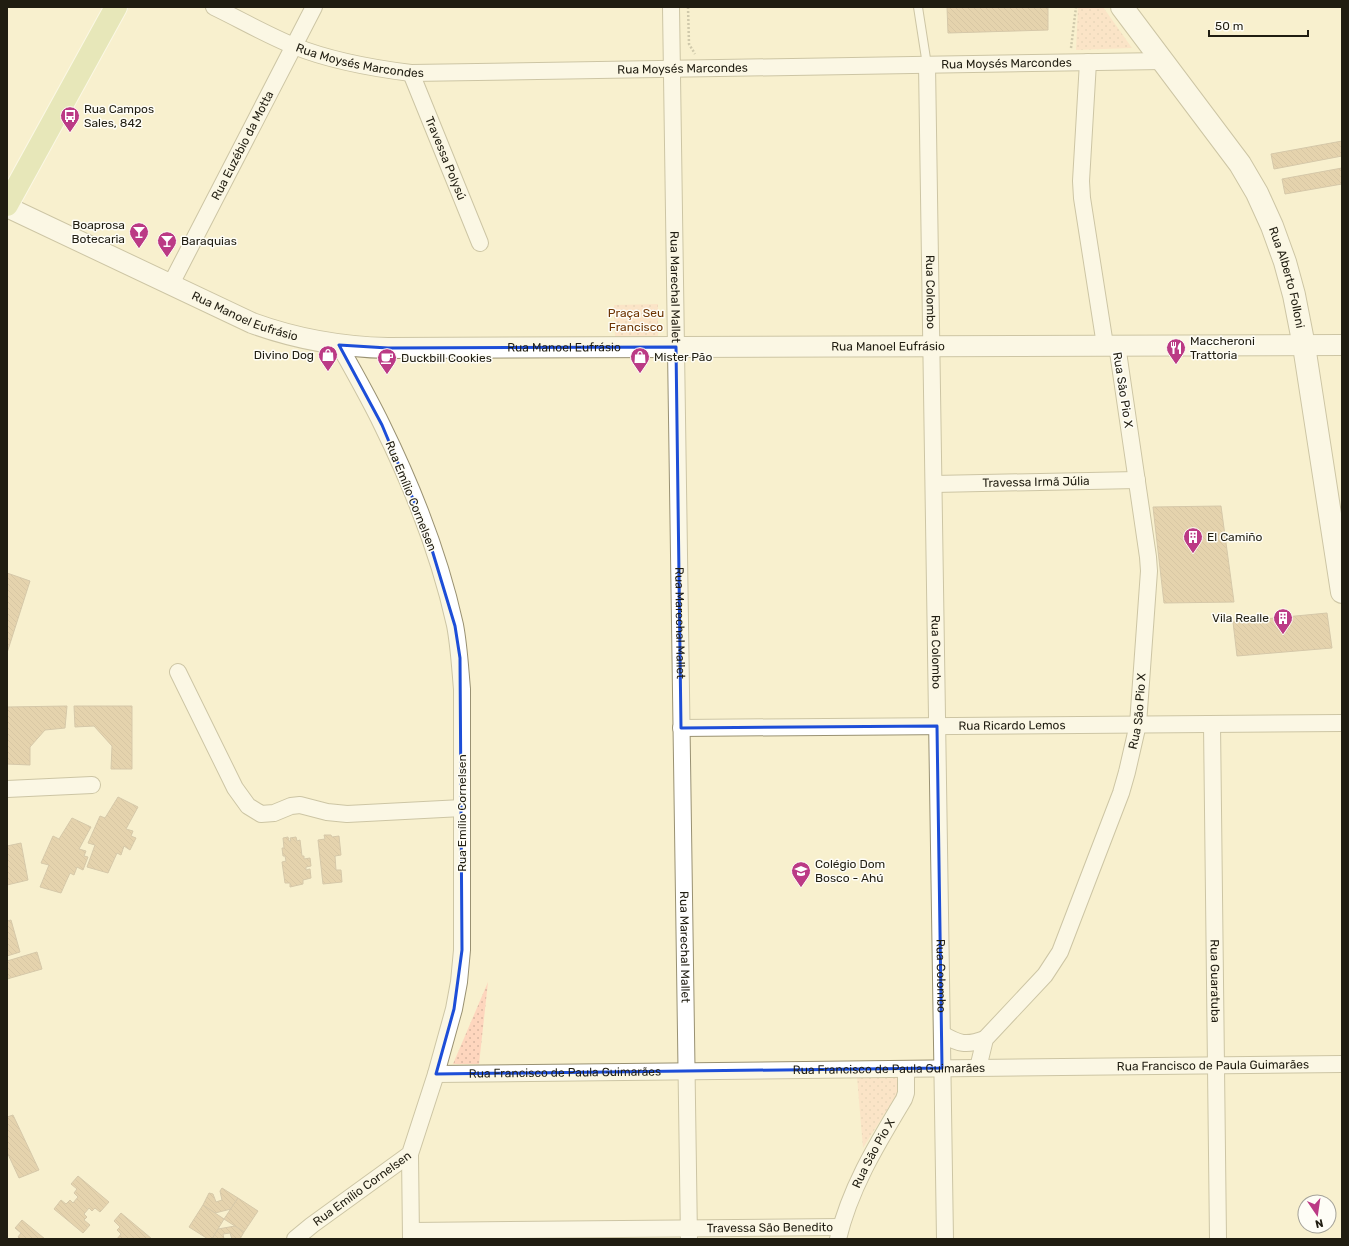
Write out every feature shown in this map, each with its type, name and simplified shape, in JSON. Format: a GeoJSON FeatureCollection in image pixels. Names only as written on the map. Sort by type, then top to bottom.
{"type":"FeatureCollection","features":[{"type":"Feature","properties":{"kind":"main road"},"geometry":{"type":"LineString","coordinates":[[7,206],[116,7]]}},
{"type":"Feature","properties":{"kind":"main road","name":"Rua Alberto Folloni"},"geometry":{"type":"LineString","coordinates":[[1122,7],[1240,164],[1257,193],[1272,226],[1285,262],[1294,295],[1304,346],[1342,592]]}},
{"type":"Feature","properties":{"kind":"street","name":"Rua Moysés Marcondes"},"geometry":{"type":"LineString","coordinates":[[214,7],[294,46],[326,57],[387,70],[411,73],[1163,61]]}},
{"type":"Feature","properties":{"kind":"street","name":"Rua Euzébio da Motta"},"geometry":{"type":"LineString","coordinates":[[171,284],[314,7]]}},
{"type":"Feature","properties":{"kind":"street","name":"Rua Marechal Mallet"},"geometry":{"type":"LineString","coordinates":[[671,7],[689,1234]]}},
{"type":"Feature","properties":{"kind":"street","name":"Rua São Pio X"},"geometry":{"type":"LineString","coordinates":[[978,1068],[985,1039],[1045,975],[1060,952],[1121,793],[1138,724],[1148,571],[1147,544],[1138,480],[1082,198],[1081,181],[1088,62]]}},
{"type":"Feature","properties":{"kind":"street","name":"Rua Colombo"},"geometry":{"type":"LineString","coordinates":[[927,65],[945,1239]]}},
{"type":"Feature","properties":{"kind":"street","name":"Travessa Polysú"},"geometry":{"type":"LineString","coordinates":[[411,73],[480,243]]}},
{"type":"Feature","properties":{"kind":"street","name":"Rua Manoel Eufrásio"},"geometry":{"type":"LineString","coordinates":[[7,206],[252,323],[264,328],[309,340],[339,345],[388,348],[1111,345],[1342,346]]}},
{"type":"Feature","properties":{"kind":"street","name":"Rua Emílio Cornelsen"},"geometry":{"type":"LineString","coordinates":[[295,1239],[410,1154],[436,1074],[454,1009],[459,982],[462,950],[462,689],[460,658],[455,626],[444,583],[405,475],[382,425],[339,345]]}},
{"type":"Feature","properties":{"kind":"street","name":"Travessa Irmã Júlia"},"geometry":{"type":"LineString","coordinates":[[934,484],[1138,480]]}},
{"type":"Feature","properties":{"kind":"street"},"geometry":{"type":"LineString","coordinates":[[178,672],[235,788],[248,806],[261,814],[274,814],[291,806],[300,805],[326,812],[347,814],[462,808]]}},
{"type":"Feature","properties":{"kind":"street","name":"Rua Ricardo Lemos"},"geometry":{"type":"LineString","coordinates":[[681,728],[1342,723]]}},
{"type":"Feature","properties":{"kind":"street","name":"Rua Guaratuba"},"geometry":{"type":"LineString","coordinates":[[1212,724],[1218,1239]]}},
{"type":"Feature","properties":{"kind":"street"},"geometry":{"type":"LineString","coordinates":[[7,789],[92,785]]}},
{"type":"Feature","properties":{"kind":"street"},"geometry":{"type":"LineString","coordinates":[[942,1034],[953,1041],[964,1044],[974,1043],[985,1039]]}},
{"type":"Feature","properties":{"kind":"street","name":"Rua Francisco de Paula Guimarães"},"geometry":{"type":"LineString","coordinates":[[436,1074],[1342,1064]]}},
{"type":"Feature","properties":{"kind":"street","name":"Rua São Pio X"},"geometry":{"type":"LineString","coordinates":[[839,1233],[856,1184],[904,1099],[906,1093],[906,1068]]}},
{"type":"Feature","properties":{"kind":"street"},"geometry":{"type":"LineString","coordinates":[[410,1154],[411,1235]]}},
{"type":"Feature","properties":{"kind":"street","name":"Travessa São Benedito"},"geometry":{"type":"LineString","coordinates":[[411,1235],[839,1233]]}},
{"type":"Feature","properties":{"kind":"lane"},"geometry":{"type":"LineString","coordinates":[[918,7],[927,65]]}},
{"type":"Feature","properties":{"kind":"path"},"geometry":{"type":"LineString","coordinates":[[688,7],[689,44],[694,54],[707,56],[706,68]]}},
{"type":"Feature","properties":{"kind":"path"},"geometry":{"type":"LineString","coordinates":[[1070,63],[1076,7]]}},
{"type":"Feature","properties":{"kind":"highlighted area"},"geometry":{"type":"Polygon","coordinates":[[[339,345],[388,348],[676,347],[681,728],[937,726],[942,1068],[436,1074],[454,1009],[462,950],[460,658],[455,626],[426,530],[382,425],[339,345]]]}},
{"type":"Feature","properties":{"kind":"green space"},"geometry":{"type":"Polygon","coordinates":[[[1078,7],[1103,7],[1132,48],[1076,50],[1078,7]]]}},
{"type":"Feature","properties":{"kind":"green space","name":"Praça Seu Francisco"},"geometry":{"type":"Polygon","coordinates":[[[658,304],[658,336],[615,337],[614,305],[658,304]]]}},
{"type":"Feature","properties":{"kind":"green space"},"geometry":{"type":"Polygon","coordinates":[[[488,982],[479,1064],[453,1064],[488,982]]]}},
{"type":"Feature","properties":{"kind":"green space"},"geometry":{"type":"Polygon","coordinates":[[[900,1076],[897,1094],[863,1148],[857,1077],[900,1076]]]}},
{"type":"Feature","properties":{"kind":"building"},"geometry":{"type":"Polygon","coordinates":[[[947,7],[1048,7],[1048,30],[948,33],[947,7]]]}},
{"type":"Feature","properties":{"kind":"building"},"geometry":{"type":"Polygon","coordinates":[[[1342,141],[1342,156],[1274,169],[1271,154],[1342,141]]]}},
{"type":"Feature","properties":{"kind":"building"},"geometry":{"type":"Polygon","coordinates":[[[1342,168],[1342,184],[1285,194],[1282,179],[1342,168]]]}},
{"type":"Feature","properties":{"kind":"building","name":"El Camiño"},"geometry":{"type":"Polygon","coordinates":[[[1221,506],[1234,602],[1164,603],[1153,507],[1221,506]]]}},
{"type":"Feature","properties":{"kind":"building"},"geometry":{"type":"Polygon","coordinates":[[[7,573],[30,581],[7,653],[7,573]]]}},
{"type":"Feature","properties":{"kind":"building","name":"Vila Realle"},"geometry":{"type":"Polygon","coordinates":[[[1327,613],[1332,648],[1237,656],[1233,622],[1327,613]]]}},
{"type":"Feature","properties":{"kind":"building"},"geometry":{"type":"Polygon","coordinates":[[[67,706],[65,728],[45,730],[30,747],[30,765],[7,764],[7,707],[67,706]]]}},
{"type":"Feature","properties":{"kind":"building"},"geometry":{"type":"Polygon","coordinates":[[[74,706],[132,706],[132,769],[111,769],[112,746],[94,726],[75,727],[74,706]]]}},
{"type":"Feature","properties":{"kind":"building"},"geometry":{"type":"Polygon","coordinates":[[[118,797],[138,807],[126,829],[133,831],[131,836],[136,838],[130,850],[124,846],[121,855],[117,853],[108,873],[87,867],[95,845],[88,843],[100,816],[105,818],[118,797]]]}},
{"type":"Feature","properties":{"kind":"building"},"geometry":{"type":"Polygon","coordinates":[[[72,818],[91,827],[79,849],[86,851],[84,856],[88,857],[83,870],[77,867],[74,875],[70,873],[61,893],[40,887],[49,865],[41,863],[53,836],[59,839],[72,818]]]}},
{"type":"Feature","properties":{"kind":"building"},"geometry":{"type":"Polygon","coordinates":[[[324,835],[331,835],[332,837],[339,836],[341,855],[335,856],[336,870],[341,870],[342,882],[323,884],[318,840],[325,839],[324,835]]]}},
{"type":"Feature","properties":{"kind":"building"},"geometry":{"type":"Polygon","coordinates":[[[288,837],[289,841],[291,841],[290,838],[296,837],[297,841],[300,840],[302,856],[304,856],[304,859],[310,858],[311,866],[306,867],[306,870],[310,869],[311,878],[303,880],[303,884],[290,887],[290,883],[285,883],[282,862],[286,861],[285,856],[283,856],[283,838],[288,837]]]}},
{"type":"Feature","properties":{"kind":"building"},"geometry":{"type":"Polygon","coordinates":[[[21,843],[28,880],[7,885],[7,846],[21,843]]]}},
{"type":"Feature","properties":{"kind":"building"},"geometry":{"type":"Polygon","coordinates":[[[11,920],[20,952],[7,956],[7,921],[11,920]]]}},
{"type":"Feature","properties":{"kind":"building"},"geometry":{"type":"Polygon","coordinates":[[[37,952],[42,969],[7,979],[7,961],[37,952]]]}},
{"type":"Feature","properties":{"kind":"building"},"geometry":{"type":"Polygon","coordinates":[[[13,1115],[39,1170],[19,1178],[7,1152],[7,1117],[13,1115]]]}},
{"type":"Feature","properties":{"kind":"building"},"geometry":{"type":"Polygon","coordinates":[[[78,1176],[109,1202],[100,1212],[95,1208],[92,1211],[89,1208],[84,1214],[87,1217],[84,1220],[90,1225],[83,1233],[54,1209],[61,1200],[66,1204],[70,1200],[73,1203],[78,1197],[74,1193],[77,1189],[71,1184],[78,1176]]]}},
{"type":"Feature","properties":{"kind":"building"},"geometry":{"type":"Polygon","coordinates":[[[222,1188],[238,1198],[231,1209],[215,1213],[203,1205],[209,1193],[213,1194],[216,1202],[222,1200],[220,1191],[222,1188]]]}},
{"type":"Feature","properties":{"kind":"building"},"geometry":{"type":"Polygon","coordinates":[[[238,1198],[258,1211],[244,1232],[224,1219],[238,1198]]]}},
{"type":"Feature","properties":{"kind":"building"},"geometry":{"type":"Polygon","coordinates":[[[203,1205],[224,1219],[212,1239],[208,1239],[189,1227],[203,1205]]]}},
{"type":"Feature","properties":{"kind":"building"},"geometry":{"type":"Polygon","coordinates":[[[121,1213],[152,1239],[117,1239],[121,1234],[117,1230],[120,1227],[114,1221],[121,1213]]]}},
{"type":"Feature","properties":{"kind":"building"},"geometry":{"type":"Polygon","coordinates":[[[22,1220],[45,1239],[20,1239],[18,1237],[21,1233],[15,1228],[22,1220]]]}},
{"type":"Feature","properties":{"kind":"building"},"geometry":{"type":"Polygon","coordinates":[[[235,1226],[244,1232],[240,1239],[232,1239],[230,1233],[223,1234],[224,1239],[212,1239],[218,1229],[235,1226]]]}},
{"type":"Feature","properties":{"kind":"place","name":"Rua Campos Sales, 842"},"geometry":{"type":"Point","coordinates":[70,133]}},
{"type":"Feature","properties":{"kind":"place","name":"Boaprosa Botecaria"},"geometry":{"type":"Point","coordinates":[139,249]}},
{"type":"Feature","properties":{"kind":"place","name":"Baraquias"},"geometry":{"type":"Point","coordinates":[167,258]}},
{"type":"Feature","properties":{"kind":"place","name":"Maccheroni Trattoria"},"geometry":{"type":"Point","coordinates":[1176,365]}},
{"type":"Feature","properties":{"kind":"place","name":"Divino Dog"},"geometry":{"type":"Point","coordinates":[328,372]}},
{"type":"Feature","properties":{"kind":"place","name":"Mister Pão"},"geometry":{"type":"Point","coordinates":[640,374]}},
{"type":"Feature","properties":{"kind":"place","name":"Duckbill Cookies"},"geometry":{"type":"Point","coordinates":[387,375]}},
{"type":"Feature","properties":{"kind":"place","name":"El Camiño"},"geometry":{"type":"Point","coordinates":[1193,554]}},
{"type":"Feature","properties":{"kind":"place","name":"Vila Realle"},"geometry":{"type":"Point","coordinates":[1283,635]}},
{"type":"Feature","properties":{"kind":"place","name":"Colégio Dom Bosco - Ahú"},"geometry":{"type":"Point","coordinates":[801,888]}}]}
